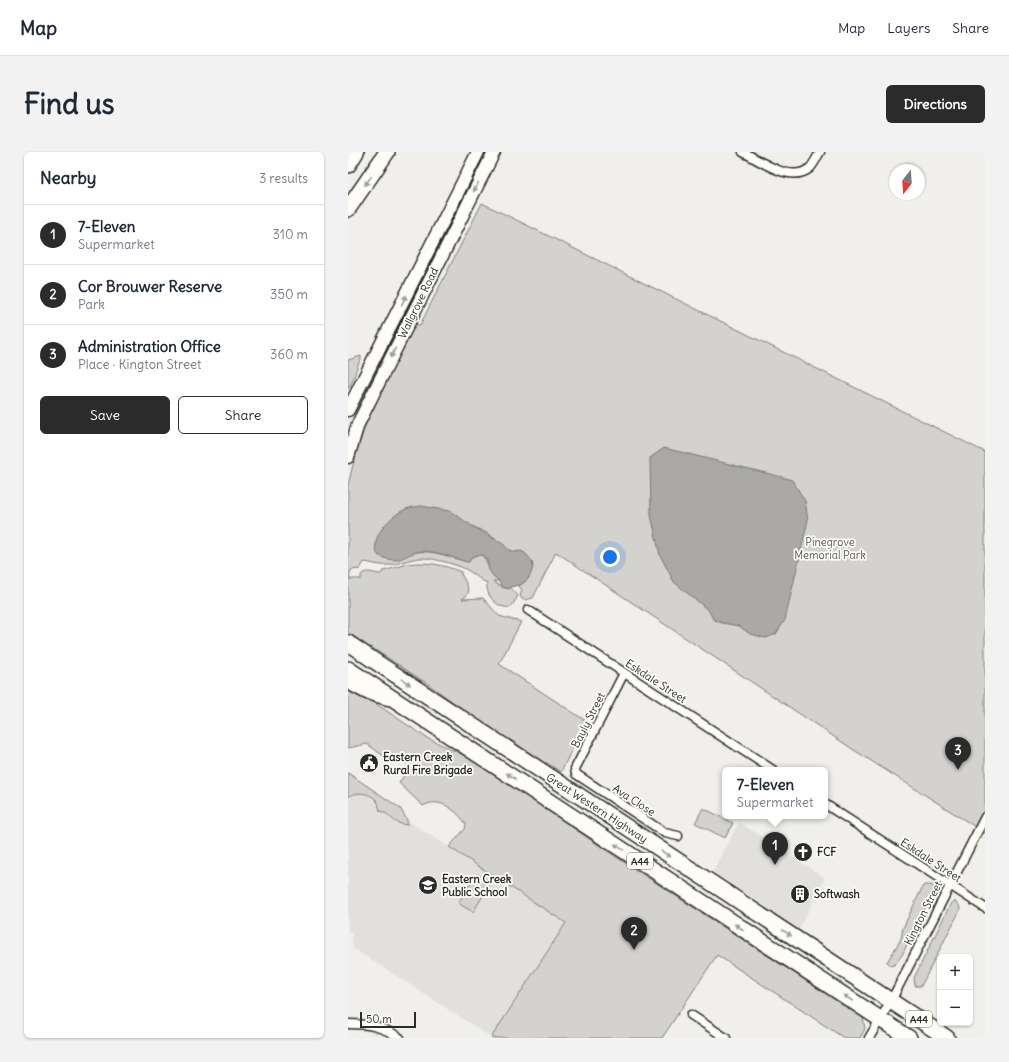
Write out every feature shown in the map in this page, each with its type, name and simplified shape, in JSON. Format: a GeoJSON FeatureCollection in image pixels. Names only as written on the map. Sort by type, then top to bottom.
{"type":"FeatureCollection","features":[{"type":"Feature","properties":{"kind":"highway"},"geometry":{"type":"LineString","coordinates":[[348,166],[356,152]]}},
{"type":"Feature","properties":{"kind":"highway"},"geometry":{"type":"LineString","coordinates":[[348,208],[387,152]]}},
{"type":"Feature","properties":{"kind":"highway","name":"Great Western Highway"},"geometry":{"type":"LineString","coordinates":[[348,642],[373,660],[947,1038]]}},
{"type":"Feature","properties":{"kind":"highway","name":"Great Western Highway"},"geometry":{"type":"LineString","coordinates":[[348,669],[909,1038]]}},
{"type":"Feature","properties":{"kind":"main road","name":"Wallgrove Road"},"geometry":{"type":"LineString","coordinates":[[348,410],[478,152]]}},
{"type":"Feature","properties":{"kind":"main road","name":"Wallgrove Road"},"geometry":{"type":"LineString","coordinates":[[348,457],[358,424],[494,152]]}},
{"type":"Feature","properties":{"kind":"main road"},"geometry":{"type":"LineString","coordinates":[[348,638],[373,660]]}},
{"type":"Feature","properties":{"kind":"main road"},"geometry":{"type":"LineString","coordinates":[[348,683],[367,693],[399,703]]}},
{"type":"Feature","properties":{"kind":"street"},"geometry":{"type":"LineString","coordinates":[[744,152],[783,172],[794,174],[809,169],[820,152]]}},
{"type":"Feature","properties":{"kind":"street","name":"Eskdale Street"},"geometry":{"type":"LineString","coordinates":[[528,610],[768,767]]}},
{"type":"Feature","properties":{"kind":"street","name":"Bayly Street"},"geometry":{"type":"LineString","coordinates":[[580,778],[576,774],[575,769],[624,673]]}},
{"type":"Feature","properties":{"kind":"street","name":"Ava Close"},"geometry":{"type":"LineString","coordinates":[[580,778],[666,833],[678,836]]}},
{"type":"Feature","properties":{"kind":"street","name":"Eskdale Street"},"geometry":{"type":"LineString","coordinates":[[828,806],[985,908]]}},
{"type":"Feature","properties":{"kind":"street","name":"Kington Street"},"geometry":{"type":"LineString","coordinates":[[869,1038],[891,1001],[985,817]]}},
{"type":"Feature","properties":{"kind":"street"},"geometry":{"type":"LineString","coordinates":[[691,1015],[726,1038]]}},
{"type":"Feature","properties":{"kind":"street"},"geometry":{"type":"LineString","coordinates":[[348,1024],[367,1024],[381,1027],[400,1038]]}},
{"type":"Feature","properties":{"kind":"shaded area"},"geometry":{"type":"Polygon","coordinates":[[[664,448],[792,480],[805,501],[808,520],[785,620],[776,634],[766,638],[750,634],[739,626],[722,623],[713,619],[709,611],[674,582],[660,555],[651,515],[650,458],[664,448]]]}},
{"type":"Feature","properties":{"kind":"shaded area"},"geometry":{"type":"Polygon","coordinates":[[[421,506],[450,511],[503,544],[513,552],[521,551],[525,553],[532,561],[533,567],[528,579],[522,584],[509,589],[502,587],[489,570],[487,560],[482,555],[472,557],[469,562],[467,562],[425,551],[412,553],[403,558],[393,560],[386,559],[378,555],[376,541],[388,522],[394,516],[406,509],[421,506]]]}},
{"type":"Feature","properties":{"kind":"shaded area","name":"Eastern Creek Public School"},"geometry":{"type":"Polygon","coordinates":[[[348,782],[566,923],[491,1037],[353,948],[352,932],[348,932],[348,782]]]}},
{"type":"Feature","properties":{"kind":"shaded area"},"geometry":{"type":"Polygon","coordinates":[[[739,822],[825,878],[799,929],[713,872],[739,822]]]}},
{"type":"Feature","properties":{"kind":"green space","name":"Pinegrove Memorial Park"},"geometry":{"type":"Polygon","coordinates":[[[482,203],[985,452],[985,833],[854,750],[556,552],[533,598],[526,600],[522,599],[520,596],[522,590],[519,586],[528,579],[533,567],[502,581],[493,581],[499,586],[501,583],[502,587],[509,589],[511,587],[518,596],[511,607],[502,606],[494,601],[488,593],[487,583],[469,571],[441,561],[430,559],[420,558],[385,565],[364,562],[360,569],[351,570],[349,579],[361,579],[361,575],[365,572],[381,574],[383,571],[415,563],[428,563],[448,567],[461,572],[465,581],[469,591],[462,599],[483,598],[499,616],[521,622],[499,664],[586,721],[561,772],[547,763],[539,764],[428,684],[371,647],[368,647],[348,632],[348,485],[358,445],[367,421],[414,324],[420,325],[482,203]],[[472,526],[415,552],[435,553],[467,562],[473,556],[480,555],[483,556],[489,569],[505,546],[487,533],[472,526]]]}},
{"type":"Feature","properties":{"kind":"green space"},"geometry":{"type":"Polygon","coordinates":[[[361,356],[352,382],[348,389],[348,360],[361,356]]]}},
{"type":"Feature","properties":{"kind":"green space"},"geometry":{"type":"Polygon","coordinates":[[[348,685],[427,738],[472,759],[616,857],[863,1018],[865,1029],[860,1038],[844,1038],[717,955],[662,1038],[491,1038],[566,923],[449,847],[465,829],[466,824],[458,814],[448,806],[429,803],[423,806],[399,783],[410,766],[402,760],[392,762],[367,744],[348,748],[348,685]]]}},
{"type":"Feature","properties":{"kind":"green space"},"geometry":{"type":"Polygon","coordinates":[[[348,773],[400,808],[407,820],[407,825],[394,821],[387,814],[380,811],[377,801],[367,794],[359,793],[348,797],[348,773]]]}},
{"type":"Feature","properties":{"kind":"green space"},"geometry":{"type":"Polygon","coordinates":[[[703,808],[722,818],[722,819],[733,823],[725,838],[695,823],[703,808]]]}},
{"type":"Feature","properties":{"kind":"green space"},"geometry":{"type":"Polygon","coordinates":[[[477,874],[491,883],[473,912],[458,903],[477,874]]]}},
{"type":"Feature","properties":{"kind":"green space"},"geometry":{"type":"Polygon","coordinates":[[[924,885],[932,885],[934,889],[902,955],[892,966],[887,962],[901,939],[903,928],[924,885]]]}},
{"type":"Feature","properties":{"kind":"green space"},"geometry":{"type":"Polygon","coordinates":[[[954,901],[959,905],[960,910],[921,986],[915,986],[914,978],[951,903],[954,901]]]}},
{"type":"Feature","properties":{"kind":"place","name":"Eastern Creek Rural Fire Brigade"},"geometry":{"type":"Point","coordinates":[369,763]}},
{"type":"Feature","properties":{"kind":"place","name":"Administration Office"},"geometry":{"type":"Point","coordinates":[958,770]}},
{"type":"Feature","properties":{"kind":"place","name":"FCF"},"geometry":{"type":"Point","coordinates":[803,852]}},
{"type":"Feature","properties":{"kind":"place","name":"7-Eleven"},"geometry":{"type":"Point","coordinates":[775,865]}},
{"type":"Feature","properties":{"kind":"place","name":"Eastern Creek Public School"},"geometry":{"type":"Point","coordinates":[428,885]}},
{"type":"Feature","properties":{"kind":"place","name":"Softwash"},"geometry":{"type":"Point","coordinates":[800,894]}},
{"type":"Feature","properties":{"kind":"place","name":"Cor Brouwer Reserve"},"geometry":{"type":"Point","coordinates":[634,950]}}]}
